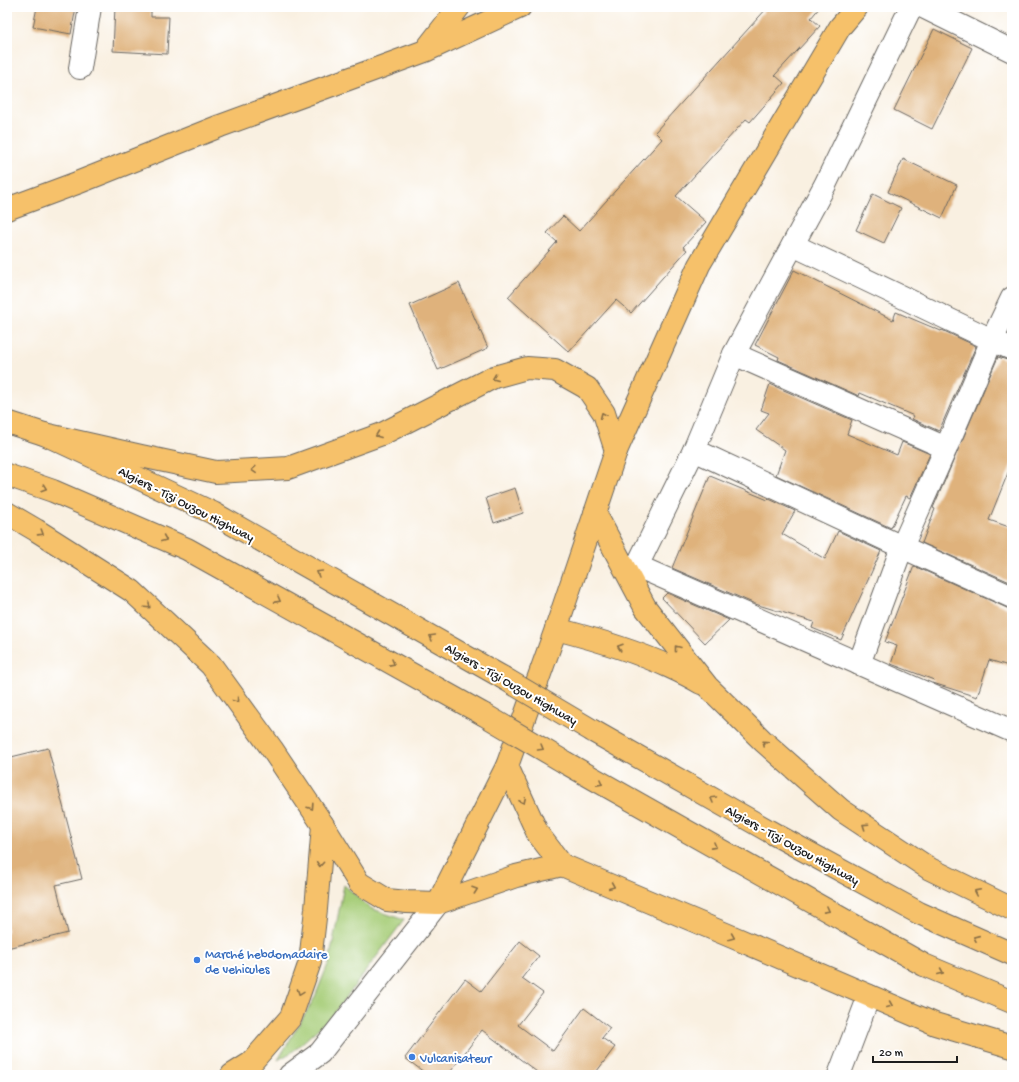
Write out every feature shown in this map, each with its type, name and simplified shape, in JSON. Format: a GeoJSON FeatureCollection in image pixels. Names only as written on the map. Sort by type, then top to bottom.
{"type":"FeatureCollection","features":[{"type":"Feature","properties":{"kind":"main road"},"geometry":{"type":"LineString","coordinates":[[425,51],[459,7]]}},
{"type":"Feature","properties":{"kind":"main road"},"geometry":{"type":"LineString","coordinates":[[7,209],[220,126],[425,51],[520,7]]}},
{"type":"Feature","properties":{"kind":"main road"},"geometry":{"type":"LineString","coordinates":[[438,903],[506,766],[556,629],[616,451],[699,265],[844,17],[857,7]]}},
{"type":"Feature","properties":{"kind":"main road"},"geometry":{"type":"LineString","coordinates":[[44,434],[216,472],[288,468],[382,434],[494,377],[527,368],[555,370],[587,388],[604,413],[616,451]]}},
{"type":"Feature","properties":{"kind":"main road","name":"Algiers - Tizi Ouzou Highway"},"geometry":{"type":"LineString","coordinates":[[7,422],[44,434],[213,513],[776,835],[919,913],[1012,954]]}},
{"type":"Feature","properties":{"kind":"main road"},"geometry":{"type":"LineString","coordinates":[[7,476],[53,491],[187,549],[483,714],[566,763],[924,965],[1012,1002]]}},
{"type":"Feature","properties":{"kind":"main road"},"geometry":{"type":"LineString","coordinates":[[7,513],[132,591],[211,665],[272,749],[323,825],[359,883],[387,900],[438,903],[516,876],[562,865]]}},
{"type":"Feature","properties":{"kind":"main road"},"geometry":{"type":"LineString","coordinates":[[595,514],[645,607],[707,686],[763,741],[841,810],[930,869],[1012,909]]}},
{"type":"Feature","properties":{"kind":"main road"},"geometry":{"type":"LineString","coordinates":[[556,629],[595,639],[634,652],[671,667],[707,686]]}},
{"type":"Feature","properties":{"kind":"main road"},"geometry":{"type":"LineString","coordinates":[[506,766],[538,834],[562,865],[935,1024],[1012,1047]]}},
{"type":"Feature","properties":{"kind":"main road"},"geometry":{"type":"LineString","coordinates":[[232,1075],[251,1063],[291,1017],[310,962],[323,825]]}},
{"type":"Feature","properties":{"kind":"street"},"geometry":{"type":"LineString","coordinates":[[80,68],[90,7]]}},
{"type":"Feature","properties":{"kind":"street"},"geometry":{"type":"LineString","coordinates":[[911,7],[825,186],[734,354],[694,450],[637,566],[1012,731]]}},
{"type":"Feature","properties":{"kind":"street"},"geometry":{"type":"LineString","coordinates":[[923,7],[1012,50]]}},
{"type":"Feature","properties":{"kind":"street"},"geometry":{"type":"LineString","coordinates":[[793,246],[1012,349]]}},
{"type":"Feature","properties":{"kind":"street"},"geometry":{"type":"LineString","coordinates":[[858,664],[902,547],[992,340],[1012,298]]}},
{"type":"Feature","properties":{"kind":"street"},"geometry":{"type":"LineString","coordinates":[[734,354],[946,448]]}},
{"type":"Feature","properties":{"kind":"street"},"geometry":{"type":"LineString","coordinates":[[694,450],[1012,597]]}},
{"type":"Feature","properties":{"kind":"street"},"geometry":{"type":"LineString","coordinates":[[290,1075],[320,1053],[438,903]]}},
{"type":"Feature","properties":{"kind":"street"},"geometry":{"type":"LineString","coordinates":[[839,1075],[869,996]]}},
{"type":"Feature","properties":{"kind":"green space"},"geometry":{"type":"Polygon","coordinates":[[[344,885],[370,908],[404,920],[332,1016],[292,1052],[278,1060],[314,999],[329,962],[344,885]]]}},
{"type":"Feature","properties":{"kind":"building"},"geometry":{"type":"Polygon","coordinates":[[[37,7],[76,7],[71,34],[33,27],[37,7]]]}},
{"type":"Feature","properties":{"kind":"building"},"geometry":{"type":"Polygon","coordinates":[[[115,7],[151,7],[151,17],[169,17],[167,54],[113,51],[115,7]]]}},
{"type":"Feature","properties":{"kind":"building"},"geometry":{"type":"Polygon","coordinates":[[[768,7],[820,7],[811,18],[820,26],[775,75],[784,83],[750,122],[746,119],[676,196],[706,222],[683,247],[687,250],[631,313],[616,300],[569,352],[508,297],[557,242],[547,233],[563,216],[579,231],[662,139],[655,132],[768,7]]]}},
{"type":"Feature","properties":{"kind":"building"},"geometry":{"type":"Polygon","coordinates":[[[934,29],[972,48],[932,129],[894,110],[934,29]]]}},
{"type":"Feature","properties":{"kind":"building"},"geometry":{"type":"Polygon","coordinates":[[[903,159],[957,185],[942,218],[888,192],[903,159]]]}},
{"type":"Feature","properties":{"kind":"building"},"geometry":{"type":"Polygon","coordinates":[[[873,194],[901,208],[884,243],[856,230],[873,194]]]}},
{"type":"Feature","properties":{"kind":"building"},"geometry":{"type":"Polygon","coordinates":[[[794,270],[893,320],[896,312],[941,331],[942,330],[976,346],[939,431],[912,419],[914,416],[860,393],[859,396],[778,360],[779,357],[755,345],[794,270]]]}},
{"type":"Feature","properties":{"kind":"building"},"geometry":{"type":"Polygon","coordinates":[[[459,283],[488,348],[438,370],[410,305],[459,283]]]}},
{"type":"Feature","properties":{"kind":"building"},"geometry":{"type":"Polygon","coordinates":[[[998,357],[1012,361],[1012,463],[989,520],[1012,528],[1012,583],[922,543],[935,509],[933,508],[998,357]]]}},
{"type":"Feature","properties":{"kind":"building"},"geometry":{"type":"Polygon","coordinates":[[[770,384],[852,420],[847,434],[897,455],[902,442],[930,454],[910,498],[906,496],[891,528],[776,475],[785,450],[756,430],[769,413],[761,410],[770,384]]]}},
{"type":"Feature","properties":{"kind":"building"},"geometry":{"type":"Polygon","coordinates":[[[710,476],[795,511],[782,534],[825,559],[838,531],[881,551],[841,640],[812,628],[814,622],[755,604],[672,568],[710,476]]]}},
{"type":"Feature","properties":{"kind":"building"},"geometry":{"type":"Polygon","coordinates":[[[515,488],[523,513],[494,523],[486,498],[515,488]]]}},
{"type":"Feature","properties":{"kind":"building"},"geometry":{"type":"Polygon","coordinates":[[[914,566],[1012,609],[1012,667],[989,660],[977,697],[933,683],[934,680],[891,664],[897,646],[885,642],[914,566]]]}},
{"type":"Feature","properties":{"kind":"building"},"geometry":{"type":"Polygon","coordinates":[[[667,593],[729,620],[705,643],[662,598],[667,593]]]}},
{"type":"Feature","properties":{"kind":"building"},"geometry":{"type":"Polygon","coordinates":[[[48,748],[82,879],[56,885],[68,933],[7,948],[7,758],[48,748]]]}},
{"type":"Feature","properties":{"kind":"building"},"geometry":{"type":"Polygon","coordinates":[[[520,941],[539,956],[522,978],[543,993],[518,1025],[553,1051],[584,1008],[610,1028],[602,1038],[615,1047],[594,1075],[535,1075],[537,1072],[482,1030],[448,1075],[428,1075],[405,1058],[465,979],[481,991],[520,941]]]}},
{"type":"Feature","properties":{"kind":"place","name":"Marché hebdomadaire de vehicules"},"geometry":{"type":"Point","coordinates":[197,960]}},
{"type":"Feature","properties":{"kind":"place","name":"Vulcanisateur"},"geometry":{"type":"Point","coordinates":[412,1057]}}]}
